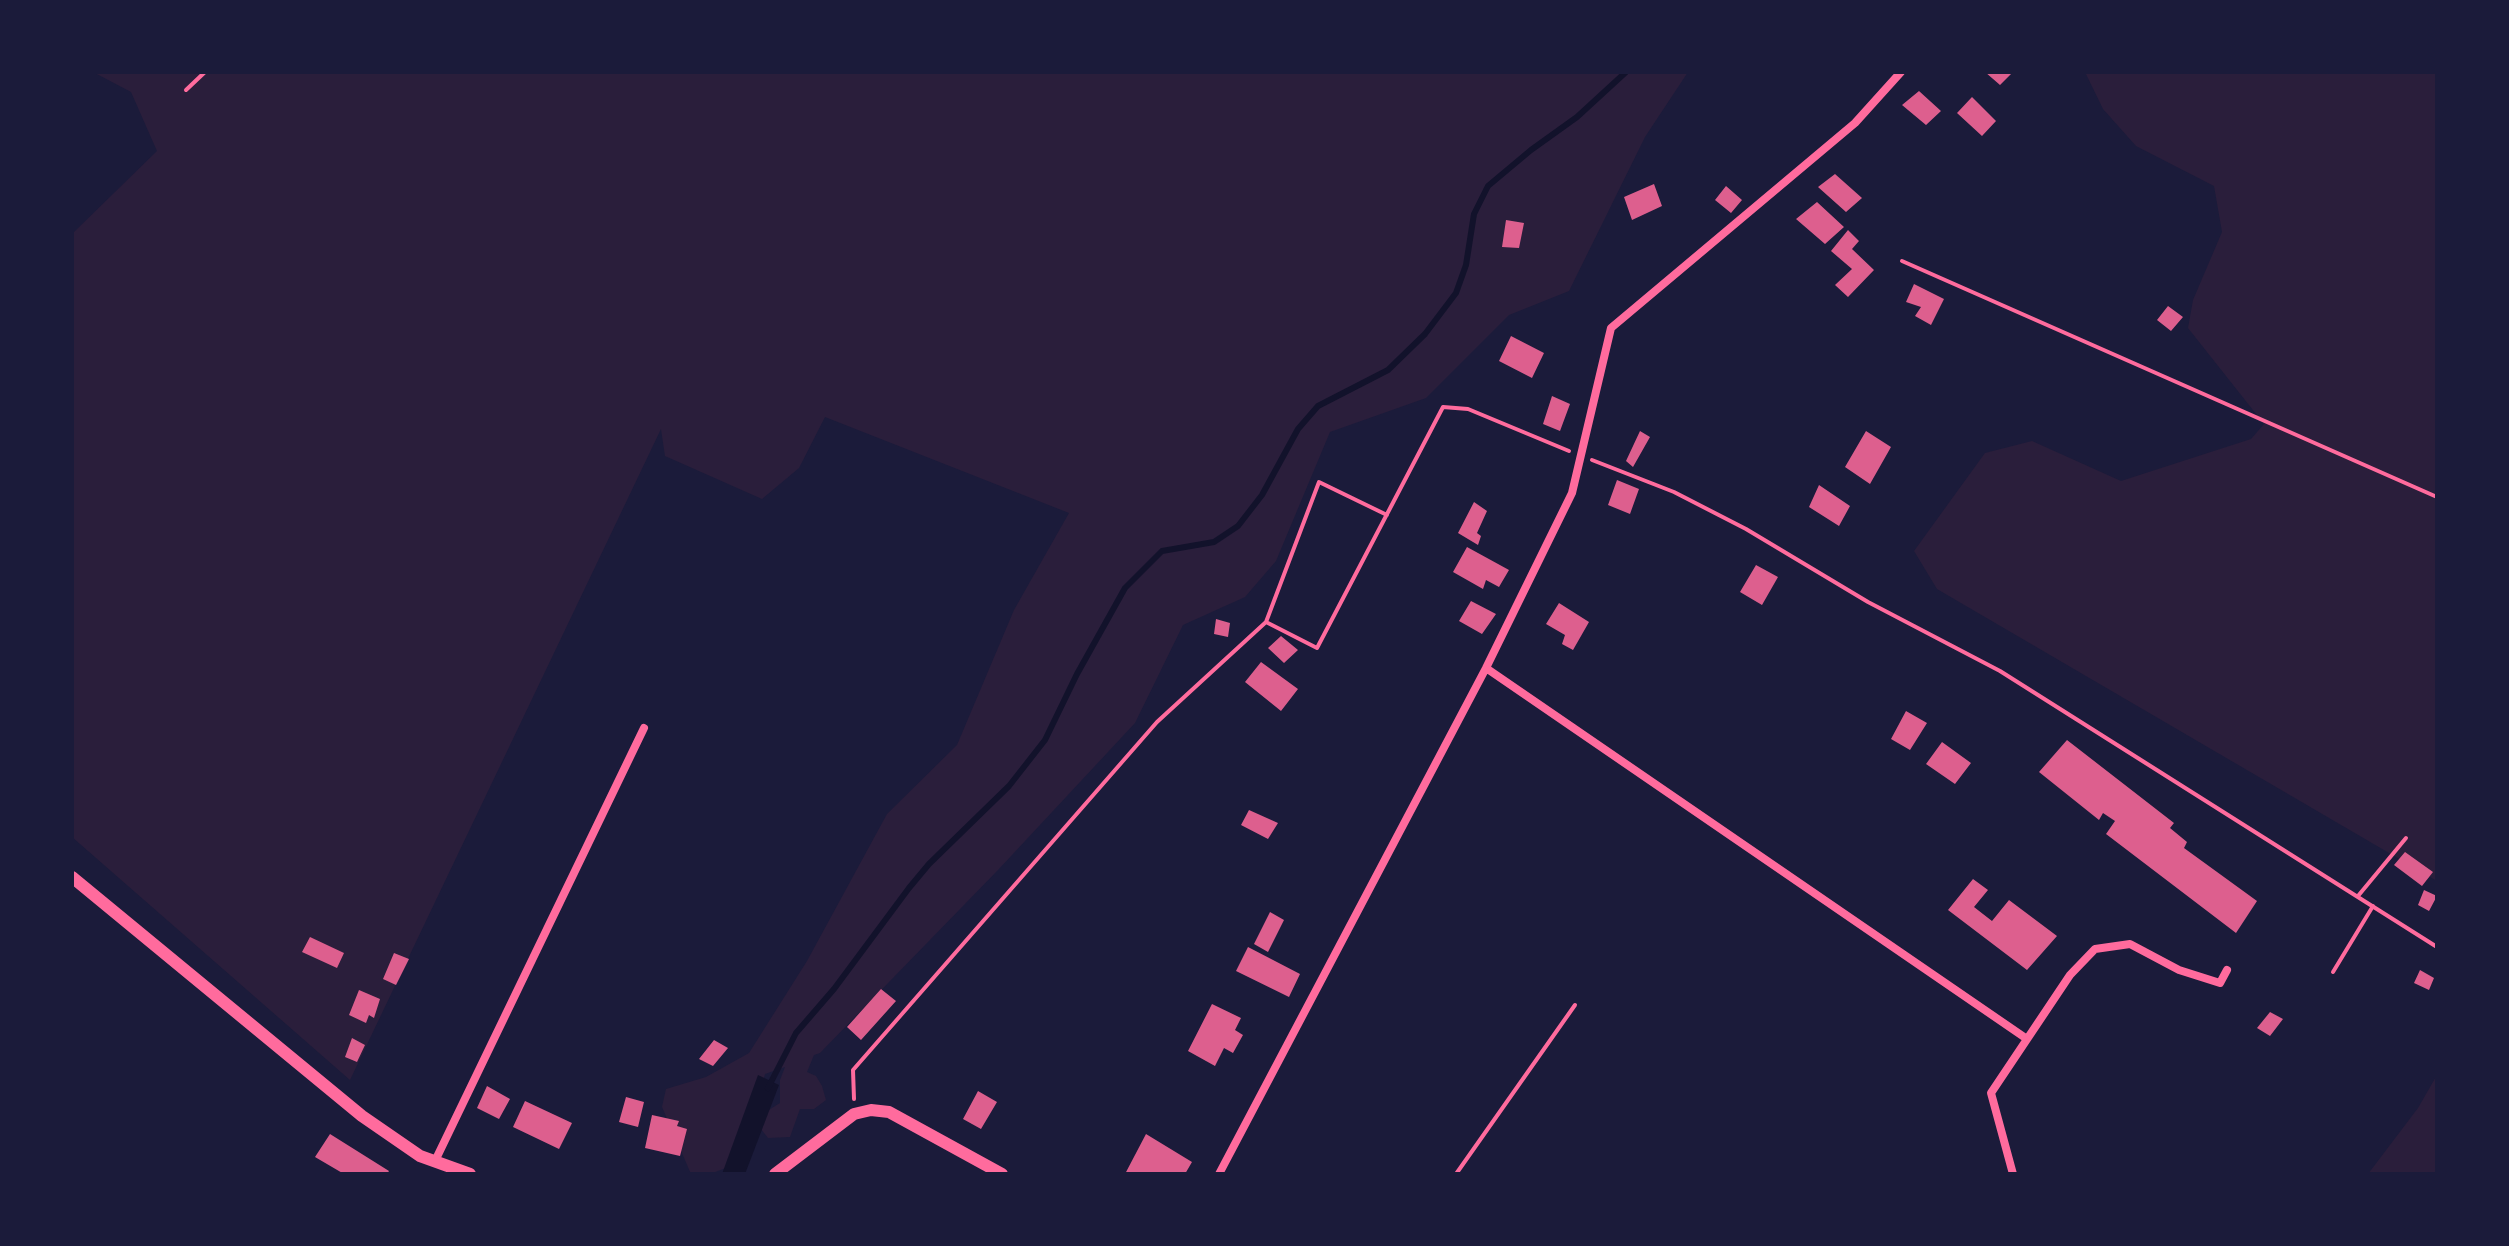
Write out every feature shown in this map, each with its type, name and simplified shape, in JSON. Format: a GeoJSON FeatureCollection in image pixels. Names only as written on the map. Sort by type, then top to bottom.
{"type":"FeatureCollection","features":[{"type":"Feature","properties":{"kind":"street"},"geometry":{"type":"LineString","coordinates":[[1219,1174],[1486,668],[1572,493],[1611,328],[1855,123],[1901,72]]}},
{"type":"Feature","properties":{"kind":"street"},"geometry":{"type":"LineString","coordinates":[[1486,668],[2027,1039]]}},
{"type":"Feature","properties":{"kind":"street"},"geometry":{"type":"LineString","coordinates":[[435,1161],[644,728]]}},
{"type":"Feature","properties":{"kind":"street"},"geometry":{"type":"LineString","coordinates":[[72,877],[362,1116],[420,1156],[470,1174]]}},
{"type":"Feature","properties":{"kind":"street"},"geometry":{"type":"LineString","coordinates":[[2013,1174],[1991,1093],[2070,975],[2095,949],[2130,944],[2179,970],[2220,983],[2227,970]]}},
{"type":"Feature","properties":{"kind":"street"},"geometry":{"type":"LineString","coordinates":[[775,1174],[854,1114],[871,1110],[889,1112],[1002,1174]]}},
{"type":"Feature","properties":{"kind":"path"},"geometry":{"type":"LineString","coordinates":[[186,90],[205,72]]}},
{"type":"Feature","properties":{"kind":"path"},"geometry":{"type":"LineString","coordinates":[[1902,261],[2437,497]]}},
{"type":"Feature","properties":{"kind":"path"},"geometry":{"type":"LineString","coordinates":[[1266,622],[1317,648],[1443,407],[1468,409],[1674,492],[1868,602],[2000,671],[2437,947]]}},
{"type":"Feature","properties":{"kind":"path"},"geometry":{"type":"LineString","coordinates":[[854,1114],[853,1070],[1157,722],[1266,622],[1319,482],[1387,515]]}},
{"type":"Feature","properties":{"kind":"path"},"geometry":{"type":"LineString","coordinates":[[2358,896],[2406,838]]}},
{"type":"Feature","properties":{"kind":"path"},"geometry":{"type":"LineString","coordinates":[[2333,972],[2373,906]]}},
{"type":"Feature","properties":{"kind":"path"},"geometry":{"type":"LineString","coordinates":[[1456,1174],[1575,1005]]}},
{"type":"Feature","properties":{"kind":"shaded area"},"geometry":{"type":"Polygon","coordinates":[[[93,72],[1688,72],[1645,137],[1569,291],[1509,315],[1426,398],[1330,432],[1276,561],[1245,597],[1183,625],[1135,723],[998,870],[820,1053],[814,1055],[807,1072],[816,1076],[826,1100],[814,1109],[800,1109],[790,1137],[768,1138],[757,1124],[764,1113],[780,1103],[780,1080],[785,1067],[765,1074],[744,1161],[710,1174],[691,1174],[662,1107],[666,1089],[706,1077],[749,1053],[807,961],[887,814],[957,745],[1014,610],[1069,513],[825,417],[799,468],[762,499],[665,456],[661,429],[350,1080],[72,837],[72,234],[157,151],[131,92],[93,72]]]}},
{"type":"Feature","properties":{"kind":"shaded area"},"geometry":{"type":"Polygon","coordinates":[[[2085,72],[2437,72],[2437,881],[1937,589],[1914,551],[1985,453],[2032,441],[2121,481],[2251,439],[2264,424],[2188,328],[2193,300],[2222,232],[2214,186],[2136,146],[2103,109],[2085,72]]]}},
{"type":"Feature","properties":{"kind":"shaded area"},"geometry":{"type":"Polygon","coordinates":[[[758,1075],[779,1085],[745,1174],[722,1174],[758,1075]]]}},
{"type":"Feature","properties":{"kind":"shaded area"},"geometry":{"type":"Polygon","coordinates":[[[2437,1075],[2437,1174],[2368,1174],[2418,1108],[2437,1075]]]}},
{"type":"Feature","properties":{"kind":"building"},"geometry":{"type":"Polygon","coordinates":[[[1985,72],[2013,72],[2000,85],[1985,72]]]}},
{"type":"Feature","properties":{"kind":"building"},"geometry":{"type":"Polygon","coordinates":[[[1919,91],[1941,111],[1926,125],[1902,105],[1919,91]]]}},
{"type":"Feature","properties":{"kind":"building"},"geometry":{"type":"Polygon","coordinates":[[[1972,97],[1996,121],[1982,136],[1957,113],[1972,97]]]}},
{"type":"Feature","properties":{"kind":"building"},"geometry":{"type":"Polygon","coordinates":[[[1835,174],[1862,198],[1846,212],[1818,187],[1835,174]]]}},
{"type":"Feature","properties":{"kind":"building"},"geometry":{"type":"Polygon","coordinates":[[[1654,184],[1662,206],[1632,220],[1624,197],[1654,184]]]}},
{"type":"Feature","properties":{"kind":"building"},"geometry":{"type":"Polygon","coordinates":[[[1726,186],[1742,200],[1731,213],[1715,200],[1726,186]]]}},
{"type":"Feature","properties":{"kind":"building"},"geometry":{"type":"Polygon","coordinates":[[[1817,202],[1844,227],[1825,244],[1796,219],[1817,202]]]}},
{"type":"Feature","properties":{"kind":"building"},"geometry":{"type":"Polygon","coordinates":[[[1506,220],[1524,223],[1519,248],[1502,247],[1506,220]]]}},
{"type":"Feature","properties":{"kind":"building"},"geometry":{"type":"Polygon","coordinates":[[[1848,230],[1859,241],[1852,249],[1874,270],[1848,297],[1835,285],[1852,269],[1831,251],[1848,230]]]}},
{"type":"Feature","properties":{"kind":"building"},"geometry":{"type":"Polygon","coordinates":[[[1914,284],[1944,299],[1931,325],[1915,316],[1921,307],[1906,302],[1914,284]]]}},
{"type":"Feature","properties":{"kind":"building"},"geometry":{"type":"Polygon","coordinates":[[[2168,306],[2183,317],[2171,331],[2157,320],[2168,306]]]}},
{"type":"Feature","properties":{"kind":"building"},"geometry":{"type":"Polygon","coordinates":[[[1511,336],[1544,353],[1532,378],[1499,361],[1511,336]]]}},
{"type":"Feature","properties":{"kind":"building"},"geometry":{"type":"Polygon","coordinates":[[[1552,396],[1570,404],[1560,431],[1543,424],[1552,396]]]}},
{"type":"Feature","properties":{"kind":"building"},"geometry":{"type":"Polygon","coordinates":[[[1640,431],[1650,437],[1633,467],[1626,461],[1640,431]]]}},
{"type":"Feature","properties":{"kind":"building"},"geometry":{"type":"Polygon","coordinates":[[[1866,431],[1891,447],[1870,484],[1845,467],[1866,431]]]}},
{"type":"Feature","properties":{"kind":"building"},"geometry":{"type":"Polygon","coordinates":[[[1617,480],[1639,489],[1630,514],[1608,505],[1617,480]]]}},
{"type":"Feature","properties":{"kind":"building"},"geometry":{"type":"Polygon","coordinates":[[[1819,485],[1850,506],[1839,526],[1809,507],[1819,485]]]}},
{"type":"Feature","properties":{"kind":"building"},"geometry":{"type":"Polygon","coordinates":[[[1474,502],[1487,511],[1477,533],[1481,536],[1478,545],[1458,533],[1474,502]]]}},
{"type":"Feature","properties":{"kind":"building"},"geometry":{"type":"Polygon","coordinates":[[[1467,547],[1509,570],[1499,587],[1486,580],[1483,589],[1453,572],[1467,547]]]}},
{"type":"Feature","properties":{"kind":"building"},"geometry":{"type":"Polygon","coordinates":[[[1756,565],[1778,577],[1762,605],[1740,592],[1756,565]]]}},
{"type":"Feature","properties":{"kind":"building"},"geometry":{"type":"Polygon","coordinates":[[[1471,601],[1496,614],[1482,634],[1459,621],[1471,601]]]}},
{"type":"Feature","properties":{"kind":"building"},"geometry":{"type":"Polygon","coordinates":[[[1559,603],[1589,622],[1573,650],[1562,644],[1565,635],[1546,624],[1559,603]]]}},
{"type":"Feature","properties":{"kind":"building"},"geometry":{"type":"Polygon","coordinates":[[[1216,619],[1230,623],[1228,637],[1214,634],[1216,619]]]}},
{"type":"Feature","properties":{"kind":"building"},"geometry":{"type":"Polygon","coordinates":[[[1281,636],[1298,650],[1284,663],[1268,648],[1281,636]]]}},
{"type":"Feature","properties":{"kind":"building"},"geometry":{"type":"Polygon","coordinates":[[[1261,662],[1298,689],[1281,711],[1245,682],[1261,662]]]}},
{"type":"Feature","properties":{"kind":"building"},"geometry":{"type":"Polygon","coordinates":[[[1906,711],[1927,723],[1910,750],[1891,739],[1906,711]]]}},
{"type":"Feature","properties":{"kind":"building"},"geometry":{"type":"Polygon","coordinates":[[[2067,740],[2174,823],[2170,828],[2187,842],[2184,848],[2257,901],[2236,933],[2106,834],[2115,821],[2103,813],[2099,820],[2039,772],[2067,740]]]}},
{"type":"Feature","properties":{"kind":"building"},"geometry":{"type":"Polygon","coordinates":[[[1942,742],[1971,763],[1955,784],[1926,764],[1942,742]]]}},
{"type":"Feature","properties":{"kind":"building"},"geometry":{"type":"Polygon","coordinates":[[[1249,810],[1278,823],[1268,839],[1241,825],[1249,810]]]}},
{"type":"Feature","properties":{"kind":"building"},"geometry":{"type":"Polygon","coordinates":[[[2405,852],[2433,872],[2422,886],[2394,865],[2405,852]]]}},
{"type":"Feature","properties":{"kind":"building"},"geometry":{"type":"Polygon","coordinates":[[[1973,879],[1988,890],[1974,907],[1992,921],[2009,900],[2057,936],[2027,970],[1948,910],[1973,879]]]}},
{"type":"Feature","properties":{"kind":"building"},"geometry":{"type":"Polygon","coordinates":[[[2424,890],[2437,896],[2429,911],[2418,905],[2424,890]]]}},
{"type":"Feature","properties":{"kind":"building"},"geometry":{"type":"Polygon","coordinates":[[[1270,912],[1284,920],[1268,952],[1254,944],[1270,912]]]}},
{"type":"Feature","properties":{"kind":"building"},"geometry":{"type":"Polygon","coordinates":[[[310,937],[344,953],[337,968],[302,952],[310,937]]]}},
{"type":"Feature","properties":{"kind":"building"},"geometry":{"type":"Polygon","coordinates":[[[1248,947],[1300,974],[1289,997],[1236,971],[1248,947]]]}},
{"type":"Feature","properties":{"kind":"building"},"geometry":{"type":"Polygon","coordinates":[[[394,953],[409,959],[396,985],[383,979],[394,953]]]}},
{"type":"Feature","properties":{"kind":"building"},"geometry":{"type":"Polygon","coordinates":[[[2420,970],[2434,978],[2429,990],[2414,983],[2420,970]]]}},
{"type":"Feature","properties":{"kind":"building"},"geometry":{"type":"Polygon","coordinates":[[[881,989],[896,1001],[861,1040],[847,1027],[881,989]]]}},
{"type":"Feature","properties":{"kind":"building"},"geometry":{"type":"Polygon","coordinates":[[[359,990],[380,999],[374,1018],[369,1015],[366,1023],[349,1015],[359,990]]]}},
{"type":"Feature","properties":{"kind":"building"},"geometry":{"type":"Polygon","coordinates":[[[1212,1004],[1241,1018],[1235,1030],[1243,1035],[1233,1053],[1224,1048],[1215,1066],[1188,1051],[1212,1004]]]}},
{"type":"Feature","properties":{"kind":"building"},"geometry":{"type":"Polygon","coordinates":[[[2270,1012],[2283,1019],[2270,1036],[2257,1028],[2270,1012]]]}},
{"type":"Feature","properties":{"kind":"building"},"geometry":{"type":"Polygon","coordinates":[[[352,1038],[365,1045],[357,1062],[345,1057],[352,1038]]]}},
{"type":"Feature","properties":{"kind":"building"},"geometry":{"type":"Polygon","coordinates":[[[714,1040],[728,1048],[713,1066],[699,1059],[714,1040]]]}},
{"type":"Feature","properties":{"kind":"building"},"geometry":{"type":"Polygon","coordinates":[[[487,1086],[510,1099],[499,1119],[477,1108],[487,1086]]]}},
{"type":"Feature","properties":{"kind":"building"},"geometry":{"type":"Polygon","coordinates":[[[978,1091],[997,1102],[981,1129],[963,1119],[978,1091]]]}},
{"type":"Feature","properties":{"kind":"building"},"geometry":{"type":"Polygon","coordinates":[[[626,1097],[644,1102],[638,1127],[619,1122],[626,1097]]]}},
{"type":"Feature","properties":{"kind":"building"},"geometry":{"type":"Polygon","coordinates":[[[525,1101],[572,1123],[559,1149],[513,1127],[525,1101]]]}},
{"type":"Feature","properties":{"kind":"building"},"geometry":{"type":"Polygon","coordinates":[[[652,1115],[679,1121],[677,1126],[687,1129],[680,1156],[645,1148],[652,1115]]]}},
{"type":"Feature","properties":{"kind":"building"},"geometry":{"type":"Polygon","coordinates":[[[330,1134],[389,1171],[387,1174],[344,1174],[315,1157],[330,1134]]]}},
{"type":"Feature","properties":{"kind":"building"},"geometry":{"type":"Polygon","coordinates":[[[1146,1134],[1192,1162],[1185,1174],[1125,1174],[1146,1134]]]}},
{"type":"Feature","properties":{"kind":"waterway"},"geometry":{"type":"LineString","coordinates":[[768,1088],[796,1033],[834,989],[909,888],[929,864],[1009,786],[1045,740],[1077,674],[1125,588],[1162,551],[1214,542],[1238,526],[1262,495],[1298,429],[1318,406],[1388,370],[1425,334],[1456,293],[1466,265],[1474,214],[1488,186],[1577,117],[1626,72]]}}]}
